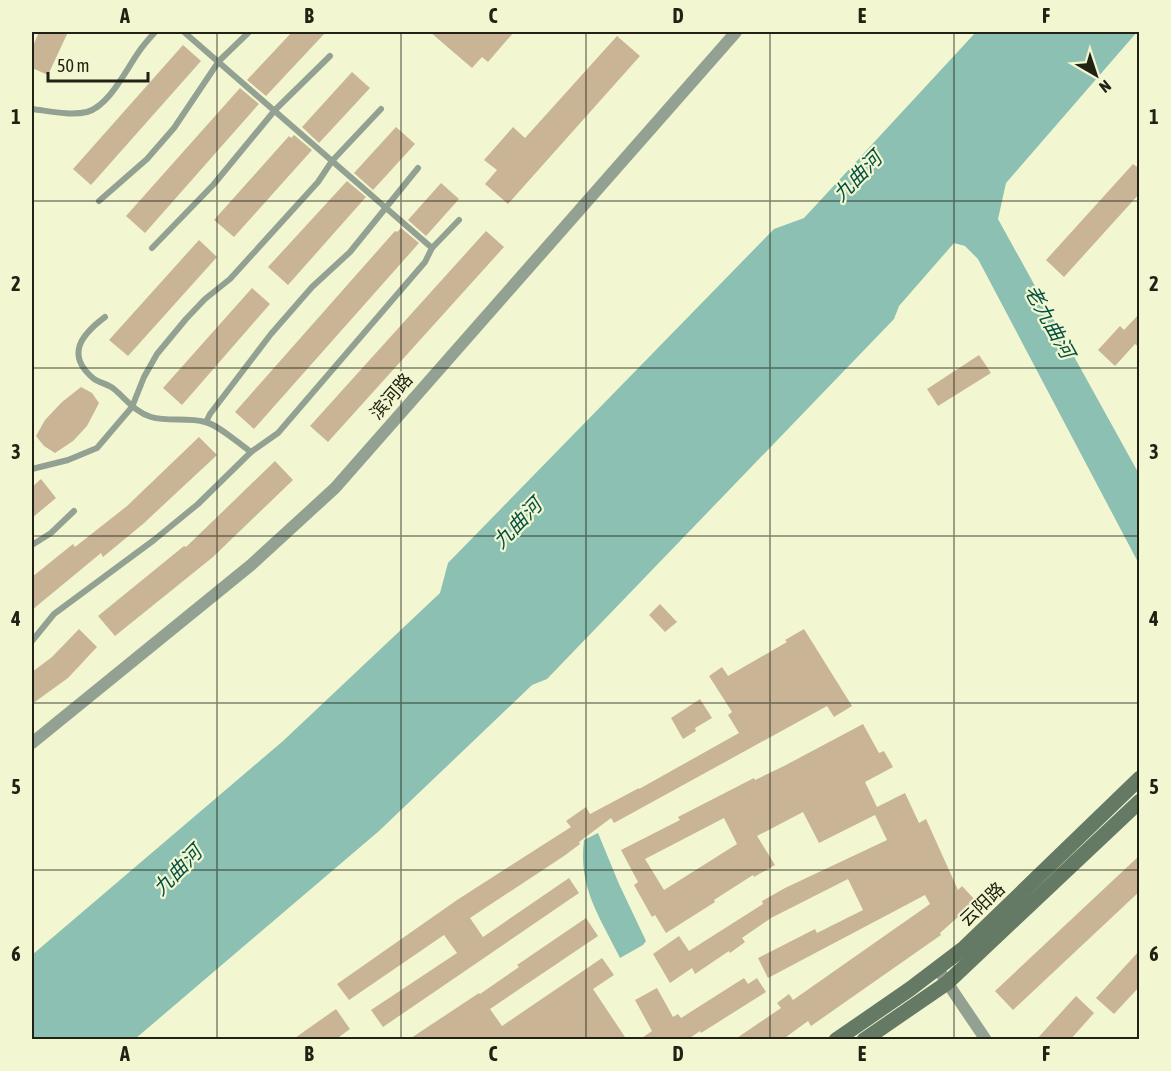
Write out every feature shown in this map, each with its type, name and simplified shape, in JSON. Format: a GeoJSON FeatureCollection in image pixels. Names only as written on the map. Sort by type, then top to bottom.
{"type":"FeatureCollection","features":[{"type":"Feature","properties":{"kind":"street","name":"滨河路"},"geometry":{"type":"LineString","coordinates":[[32,743],[251,565],[335,488],[736,32]]}},
{"type":"Feature","properties":{"kind":"street","name":"云阳路"},"geometry":{"type":"LineString","coordinates":[[836,1040],[938,969],[964,948],[1140,778]]}},
{"type":"Feature","properties":{"kind":"street","name":"云阳路"},"geometry":{"type":"LineString","coordinates":[[864,1040],[947,983],[1140,801]]}},
{"type":"Feature","properties":{"kind":"street"},"geometry":{"type":"LineString","coordinates":[[938,969],[986,1040]]}},
{"type":"Feature","properties":{"kind":"lane"},"geometry":{"type":"LineString","coordinates":[[32,109],[65,113],[88,112],[96,107],[113,90],[155,32]]}},
{"type":"Feature","properties":{"kind":"lane"},"geometry":{"type":"LineString","coordinates":[[184,32],[432,248]]}},
{"type":"Feature","properties":{"kind":"lane"},"geometry":{"type":"LineString","coordinates":[[99,201],[147,159],[174,128],[219,61],[249,32]]}},
{"type":"Feature","properties":{"kind":"lane"},"geometry":{"type":"LineString","coordinates":[[152,248],[214,184],[275,110],[330,56]]}},
{"type":"Feature","properties":{"kind":"lane"},"geometry":{"type":"LineString","coordinates":[[32,469],[97,448],[132,407],[157,354],[186,319],[205,299],[230,279],[318,182],[332,161],[381,109]]}},
{"type":"Feature","properties":{"kind":"lane"},"geometry":{"type":"LineString","coordinates":[[206,422],[271,334],[312,287],[350,252],[418,168]]}},
{"type":"Feature","properties":{"kind":"lane"},"geometry":{"type":"LineString","coordinates":[[32,640],[54,614],[154,540],[198,504],[251,452],[278,433],[425,262],[432,248],[459,220]]}},
{"type":"Feature","properties":{"kind":"lane"},"geometry":{"type":"LineString","coordinates":[[105,317],[79,342],[78,357],[84,369],[96,380],[112,387],[132,407],[149,417],[206,422],[251,452]]}},
{"type":"Feature","properties":{"kind":"lane"},"geometry":{"type":"LineString","coordinates":[[32,545],[51,533],[74,511]]}},
{"type":"Feature","properties":{"kind":"water"},"geometry":{"type":"Polygon","coordinates":[[[976,32],[1137,32],[1006,183],[998,219],[1139,474],[1139,564],[978,259],[965,246],[954,243],[899,306],[894,319],[547,679],[532,685],[379,831],[135,1039],[32,1039],[32,955],[283,741],[440,593],[448,563],[774,229],[804,218],[976,32]]]}},
{"type":"Feature","properties":{"kind":"water"},"geometry":{"type":"Polygon","coordinates":[[[598,833],[646,941],[620,958],[592,902],[584,873],[584,840],[598,833]]]}},
{"type":"Feature","properties":{"kind":"building"},"geometry":{"type":"Polygon","coordinates":[[[39,32],[68,32],[48,75],[32,68],[32,48],[39,32]]]}},
{"type":"Feature","properties":{"kind":"building"},"geometry":{"type":"Polygon","coordinates":[[[292,32],[326,32],[266,96],[247,80],[292,32]]]}},
{"type":"Feature","properties":{"kind":"building"},"geometry":{"type":"Polygon","coordinates":[[[430,32],[514,32],[488,62],[482,57],[472,68],[430,32]]]}},
{"type":"Feature","properties":{"kind":"building"},"geometry":{"type":"Polygon","coordinates":[[[617,36],[640,56],[508,204],[485,184],[497,170],[484,160],[513,127],[525,138],[617,36]]]}},
{"type":"Feature","properties":{"kind":"building"},"geometry":{"type":"Polygon","coordinates":[[[183,45],[201,61],[91,185],[73,169],[183,45]]]}},
{"type":"Feature","properties":{"kind":"building"},"geometry":{"type":"Polygon","coordinates":[[[352,72],[370,88],[319,143],[302,127],[352,72]]]}},
{"type":"Feature","properties":{"kind":"building"},"geometry":{"type":"Polygon","coordinates":[[[240,88],[259,104],[145,233],[126,216],[240,88]]]}},
{"type":"Feature","properties":{"kind":"building"},"geometry":{"type":"Polygon","coordinates":[[[396,127],[415,144],[373,190],[354,173],[396,127]]]}},
{"type":"Feature","properties":{"kind":"building"},"geometry":{"type":"Polygon","coordinates":[[[294,135],[312,150],[234,237],[214,220],[289,136],[291,138],[294,135]]]}},
{"type":"Feature","properties":{"kind":"building"},"geometry":{"type":"Polygon","coordinates":[[[1133,164],[1140,169],[1140,193],[1064,277],[1046,260],[1133,164]]]}},
{"type":"Feature","properties":{"kind":"building"},"geometry":{"type":"Polygon","coordinates":[[[347,181],[366,197],[288,285],[268,267],[347,181]]]}},
{"type":"Feature","properties":{"kind":"building"},"geometry":{"type":"Polygon","coordinates":[[[441,183],[459,199],[426,236],[408,220],[441,183]]]}},
{"type":"Feature","properties":{"kind":"building"},"geometry":{"type":"Polygon","coordinates":[[[401,228],[419,243],[254,429],[235,412],[395,231],[401,228]]]}},
{"type":"Feature","properties":{"kind":"building"},"geometry":{"type":"Polygon","coordinates":[[[486,231],[504,247],[328,442],[310,426],[486,231]]]}},
{"type":"Feature","properties":{"kind":"building"},"geometry":{"type":"Polygon","coordinates":[[[199,240],[217,257],[128,356],[109,340],[199,240]]]}},
{"type":"Feature","properties":{"kind":"building"},"geometry":{"type":"Polygon","coordinates":[[[252,288],[270,304],[182,405],[163,388],[252,288]]]}},
{"type":"Feature","properties":{"kind":"building"},"geometry":{"type":"Polygon","coordinates":[[[1140,313],[1140,348],[1135,344],[1115,366],[1098,350],[1120,326],[1124,330],[1140,313]]]}},
{"type":"Feature","properties":{"kind":"building"},"geometry":{"type":"Polygon","coordinates":[[[979,355],[991,373],[938,406],[927,389],[979,355]]]}},
{"type":"Feature","properties":{"kind":"building"},"geometry":{"type":"Polygon","coordinates":[[[81,387],[92,393],[99,403],[87,426],[73,441],[55,453],[44,446],[36,436],[45,420],[81,387]]]}},
{"type":"Feature","properties":{"kind":"building"},"geometry":{"type":"Polygon","coordinates":[[[199,437],[217,455],[143,524],[103,557],[101,553],[32,610],[32,577],[73,544],[75,547],[127,506],[199,437]]]}},
{"type":"Feature","properties":{"kind":"building"},"geometry":{"type":"Polygon","coordinates":[[[275,461],[293,480],[213,557],[115,636],[98,616],[184,546],[186,547],[275,461]]]}},
{"type":"Feature","properties":{"kind":"building"},"geometry":{"type":"Polygon","coordinates":[[[41,479],[56,498],[32,518],[32,487],[41,479]]]}},
{"type":"Feature","properties":{"kind":"building"},"geometry":{"type":"Polygon","coordinates":[[[660,604],[677,622],[665,632],[649,615],[660,604]]]}},
{"type":"Feature","properties":{"kind":"building"},"geometry":{"type":"Polygon","coordinates":[[[79,629],[97,647],[68,678],[32,704],[32,672],[52,657],[79,629]]]}},
{"type":"Feature","properties":{"kind":"building"},"geometry":{"type":"Polygon","coordinates":[[[804,629],[852,706],[834,717],[827,706],[614,823],[611,818],[564,856],[470,918],[483,937],[569,878],[579,893],[383,1027],[371,1010],[457,953],[444,935],[349,1000],[337,984],[457,900],[571,827],[566,821],[586,807],[590,814],[739,733],[728,715],[732,712],[709,676],[722,667],[728,676],[787,642],[785,640],[804,629]]]}},
{"type":"Feature","properties":{"kind":"building"},"geometry":{"type":"Polygon","coordinates":[[[700,699],[712,718],[695,728],[696,731],[683,739],[671,718],[700,699]]]}},
{"type":"Feature","properties":{"kind":"building"},"geometry":{"type":"Polygon","coordinates":[[[863,724],[879,753],[884,751],[893,767],[865,782],[877,807],[905,793],[919,823],[926,819],[958,890],[962,886],[976,901],[940,933],[941,935],[811,1026],[808,1021],[782,1040],[734,1040],[781,1008],[777,1003],[789,994],[793,1000],[930,904],[925,895],[768,978],[758,958],[815,929],[817,933],[863,910],[848,879],[771,918],[742,938],[745,942],[730,953],[729,951],[695,974],[692,968],[670,983],[653,954],[679,936],[689,951],[785,888],[887,840],[875,815],[819,843],[803,812],[757,836],[775,865],[754,877],[753,875],[666,933],[655,915],[652,917],[634,885],[638,882],[621,850],[680,820],[678,817],[754,778],[755,780],[863,724]],[[724,818],[645,859],[664,890],[737,844],[724,818]]]}},
{"type":"Feature","properties":{"kind":"building"},"geometry":{"type":"Polygon","coordinates":[[[1140,855],[1140,891],[1013,1010],[995,991],[1140,855]]]}},
{"type":"Feature","properties":{"kind":"building"},"geometry":{"type":"Polygon","coordinates":[[[586,918],[598,936],[490,1009],[502,1026],[602,958],[614,975],[593,989],[627,1040],[408,1040],[480,994],[519,967],[517,965],[586,918]]]}},
{"type":"Feature","properties":{"kind":"building"},"geometry":{"type":"Polygon","coordinates":[[[1140,950],[1140,986],[1114,1014],[1096,998],[1140,950]]]}},
{"type":"Feature","properties":{"kind":"building"},"geometry":{"type":"Polygon","coordinates":[[[744,978],[748,984],[757,978],[766,992],[687,1040],[639,1040],[652,1031],[635,1000],[657,988],[673,1017],[678,1014],[681,1018],[744,978]]]}},
{"type":"Feature","properties":{"kind":"building"},"geometry":{"type":"Polygon","coordinates":[[[1076,996],[1094,1013],[1070,1040],[1036,1040],[1076,996]]]}},
{"type":"Feature","properties":{"kind":"building"},"geometry":{"type":"Polygon","coordinates":[[[336,1009],[350,1029],[335,1040],[292,1040],[336,1009]]]}},
{"type":"Feature","properties":{"kind":"water label","name":"九曲河"},"geometry":{"type":"Point","coordinates":[857,176]}},
{"type":"Feature","properties":{"kind":"water label","name":"老九曲河"},"geometry":{"type":"Point","coordinates":[1050,321]}},
{"type":"Feature","properties":{"kind":"water label","name":"九曲河"},"geometry":{"type":"Point","coordinates":[517,523]}},
{"type":"Feature","properties":{"kind":"water label","name":"九曲河"},"geometry":{"type":"Point","coordinates":[177,870]}}]}
